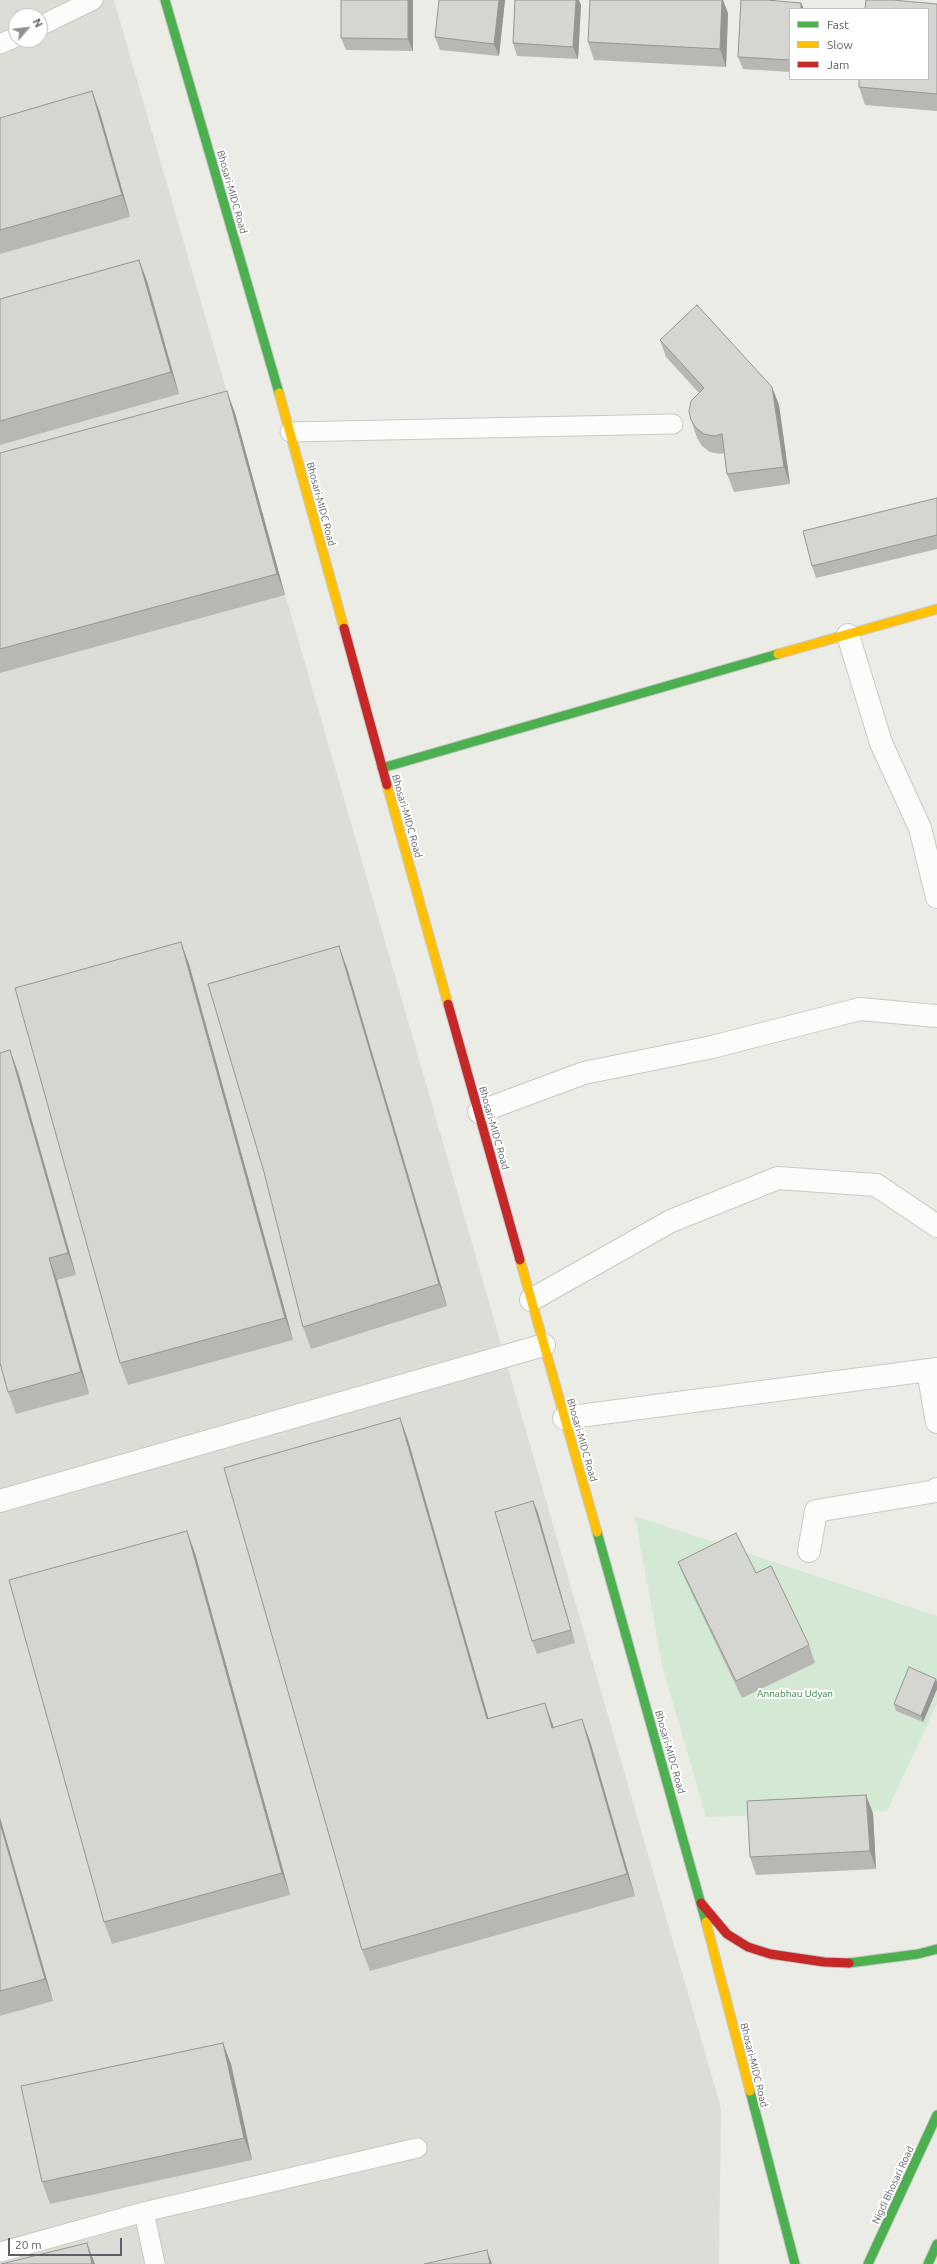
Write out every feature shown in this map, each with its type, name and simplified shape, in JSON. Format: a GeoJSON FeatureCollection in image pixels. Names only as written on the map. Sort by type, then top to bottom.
{"type":"FeatureCollection","features":[{"type":"Feature","properties":{"kind":"street","name":"Bhosari-MIDC Road"},"geometry":{"type":"LineString","coordinates":[[165,0],[290,432],[478,1112],[701,1903],[795,2264]]}},
{"type":"Feature","properties":{"kind":"street"},"geometry":{"type":"LineString","coordinates":[[382,768],[937,609]]}},
{"type":"Feature","properties":{"kind":"street"},"geometry":{"type":"LineString","coordinates":[[848,635],[881,743],[920,828],[937,897]]}},
{"type":"Feature","properties":{"kind":"street"},"geometry":{"type":"LineString","coordinates":[[478,1112],[584,1073],[712,1047],[860,1010],[937,1016]]}},
{"type":"Feature","properties":{"kind":"street"},"geometry":{"type":"LineString","coordinates":[[531,1300],[671,1221],[778,1178],[876,1185],[937,1226]]}},
{"type":"Feature","properties":{"kind":"street"},"geometry":{"type":"LineString","coordinates":[[0,1501],[544,1345]]}},
{"type":"Feature","properties":{"kind":"street"},"geometry":{"type":"LineString","coordinates":[[564,1418],[932,1370],[937,1422]]}},
{"type":"Feature","properties":{"kind":"street"},"geometry":{"type":"LineString","coordinates":[[809,1551],[816,1511],[936,1491],[937,1489]]}},
{"type":"Feature","properties":{"kind":"street"},"geometry":{"type":"LineString","coordinates":[[701,1903],[727,1934],[748,1947],[770,1954],[824,1962],[848,1963],[918,1954],[937,1949]]}},
{"type":"Feature","properties":{"kind":"street","name":"Nigdi Bhosari Road"},"geometry":{"type":"LineString","coordinates":[[868,2264],[937,2115]]}},
{"type":"Feature","properties":{"kind":"street"},"geometry":{"type":"LineString","coordinates":[[928,2264],[937,2244]]}},
{"type":"Feature","properties":{"kind":"lane"},"geometry":{"type":"LineString","coordinates":[[48,22],[93,0]]}},
{"type":"Feature","properties":{"kind":"lane"},"geometry":{"type":"LineString","coordinates":[[290,432],[673,424]]}},
{"type":"Feature","properties":{"kind":"lane"},"geometry":{"type":"LineString","coordinates":[[0,2252],[144,2212],[417,2148]]}},
{"type":"Feature","properties":{"kind":"lane"},"geometry":{"type":"LineString","coordinates":[[144,2212],[155,2264]]}},
{"type":"Feature","properties":{"kind":"shaded area"},"geometry":{"type":"Polygon","coordinates":[[[0,0],[114,0],[721,2108],[719,2264],[0,2264],[0,0]]]}},
{"type":"Feature","properties":{"kind":"green space","name":"Annabhau Udyan"},"geometry":{"type":"Polygon","coordinates":[[[635,1516],[937,1616],[937,1704],[887,1811],[706,1817],[662,1665],[635,1516]]]}},
{"type":"Feature","properties":{"kind":"building"},"geometry":{"type":"Polygon","coordinates":[[[341,0],[408,0],[408,39],[341,38],[341,0]]]}},
{"type":"Feature","properties":{"kind":"building"},"geometry":{"type":"Polygon","coordinates":[[[439,0],[499,0],[494,44],[435,37],[439,0]]]}},
{"type":"Feature","properties":{"kind":"building"},"geometry":{"type":"Polygon","coordinates":[[[515,0],[576,0],[573,47],[513,43],[515,0]]]}},
{"type":"Feature","properties":{"kind":"building"},"geometry":{"type":"Polygon","coordinates":[[[590,0],[722,0],[720,49],[588,42],[590,0]]]}},
{"type":"Feature","properties":{"kind":"building"},"geometry":{"type":"Polygon","coordinates":[[[741,0],[767,0],[801,3],[801,8],[789,8],[789,60],[738,57],[741,0]]]}},
{"type":"Feature","properties":{"kind":"building"},"geometry":{"type":"Polygon","coordinates":[[[866,0],[893,0],[937,4],[937,94],[859,87],[859,80],[929,80],[929,8],[865,8],[866,0]]]}},
{"type":"Feature","properties":{"kind":"building"},"geometry":{"type":"Polygon","coordinates":[[[92,91],[122,195],[0,230],[0,118],[92,91]]]}},
{"type":"Feature","properties":{"kind":"building"},"geometry":{"type":"Polygon","coordinates":[[[139,260],[171,372],[0,421],[0,299],[139,260]]]}},
{"type":"Feature","properties":{"kind":"building"},"geometry":{"type":"Polygon","coordinates":[[[697,305],[772,387],[784,467],[727,474],[722,434],[714,436],[704,434],[696,428],[691,420],[689,411],[691,401],[704,388],[660,340],[697,305]]]}},
{"type":"Feature","properties":{"kind":"building"},"geometry":{"type":"Polygon","coordinates":[[[227,391],[277,574],[0,649],[0,453],[227,391]]]}},
{"type":"Feature","properties":{"kind":"building"},"geometry":{"type":"Polygon","coordinates":[[[937,498],[937,535],[812,566],[803,531],[937,498]]]}},
{"type":"Feature","properties":{"kind":"building"},"geometry":{"type":"Polygon","coordinates":[[[181,942],[285,1318],[120,1363],[15,988],[181,942]]]}},
{"type":"Feature","properties":{"kind":"building"},"geometry":{"type":"Polygon","coordinates":[[[339,946],[439,1284],[303,1327],[264,1172],[208,984],[339,946]]]}},
{"type":"Feature","properties":{"kind":"building"},"geometry":{"type":"Polygon","coordinates":[[[10,1050],[68,1253],[49,1258],[81,1372],[8,1392],[0,1363],[0,1053],[10,1050]]]}},
{"type":"Feature","properties":{"kind":"building"},"geometry":{"type":"Polygon","coordinates":[[[400,1418],[487,1719],[545,1703],[552,1728],[582,1719],[627,1874],[362,1950],[224,1468],[400,1418]]]}},
{"type":"Feature","properties":{"kind":"building"},"geometry":{"type":"Polygon","coordinates":[[[533,1501],[571,1630],[532,1641],[495,1512],[533,1501]]]}},
{"type":"Feature","properties":{"kind":"building"},"geometry":{"type":"Polygon","coordinates":[[[187,1531],[282,1873],[104,1922],[9,1580],[187,1531]]]}},
{"type":"Feature","properties":{"kind":"building"},"geometry":{"type":"Polygon","coordinates":[[[736,1533],[756,1573],[771,1566],[809,1645],[736,1681],[678,1562],[736,1533]]]}},
{"type":"Feature","properties":{"kind":"building"},"geometry":{"type":"Polygon","coordinates":[[[909,1667],[936,1679],[921,1716],[894,1704],[909,1667]]]}},
{"type":"Feature","properties":{"kind":"building"},"geometry":{"type":"Polygon","coordinates":[[[866,1795],[870,1851],[750,1857],[747,1801],[866,1795]]]}},
{"type":"Feature","properties":{"kind":"building"},"geometry":{"type":"Polygon","coordinates":[[[0,1823],[45,1979],[0,1991],[0,1823]]]}},
{"type":"Feature","properties":{"kind":"building"},"geometry":{"type":"Polygon","coordinates":[[[223,2043],[244,2138],[42,2182],[21,2086],[223,2043]]]}},
{"type":"Feature","properties":{"kind":"building"},"geometry":{"type":"Polygon","coordinates":[[[87,2243],[92,2264],[1,2264],[87,2243]]]}},
{"type":"Feature","properties":{"kind":"building"},"geometry":{"type":"Polygon","coordinates":[[[487,2250],[490,2264],[424,2264],[487,2250]]]}},
{"type":"Feature","properties":{"kind":"traffic: fast"},"geometry":{"type":"LineString","coordinates":[[165,0],[279,393]]}},
{"type":"Feature","properties":{"kind":"traffic: fast"},"geometry":{"type":"LineString","coordinates":[[382,768],[778,654]]}},
{"type":"Feature","properties":{"kind":"traffic: fast"},"geometry":{"type":"LineString","coordinates":[[597,1532],[706,1922]]}},
{"type":"Feature","properties":{"kind":"traffic: fast"},"geometry":{"type":"LineString","coordinates":[[849,1963],[918,1954],[937,1949]]}},
{"type":"Feature","properties":{"kind":"traffic: fast"},"geometry":{"type":"LineString","coordinates":[[750,2091],[795,2264]]}},
{"type":"Feature","properties":{"kind":"traffic: fast"},"geometry":{"type":"LineString","coordinates":[[868,2264],[937,2115]]}},
{"type":"Feature","properties":{"kind":"traffic: fast"},"geometry":{"type":"LineString","coordinates":[[928,2264],[937,2244]]}},
{"type":"Feature","properties":{"kind":"traffic: slow"},"geometry":{"type":"LineString","coordinates":[[279,393],[344,628]]}},
{"type":"Feature","properties":{"kind":"traffic: slow"},"geometry":{"type":"LineString","coordinates":[[778,654],[937,609]]}},
{"type":"Feature","properties":{"kind":"traffic: slow"},"geometry":{"type":"LineString","coordinates":[[387,785],[448,1004]]}},
{"type":"Feature","properties":{"kind":"traffic: slow"},"geometry":{"type":"LineString","coordinates":[[520,1260],[597,1532]]}},
{"type":"Feature","properties":{"kind":"traffic: slow"},"geometry":{"type":"LineString","coordinates":[[706,1922],[750,2091]]}},
{"type":"Feature","properties":{"kind":"traffic: jam"},"geometry":{"type":"LineString","coordinates":[[344,628],[387,785]]}},
{"type":"Feature","properties":{"kind":"traffic: jam"},"geometry":{"type":"LineString","coordinates":[[448,1004],[520,1260]]}},
{"type":"Feature","properties":{"kind":"traffic: jam"},"geometry":{"type":"LineString","coordinates":[[701,1903],[727,1934],[748,1947],[770,1954],[824,1962],[849,1963]]}}]}
